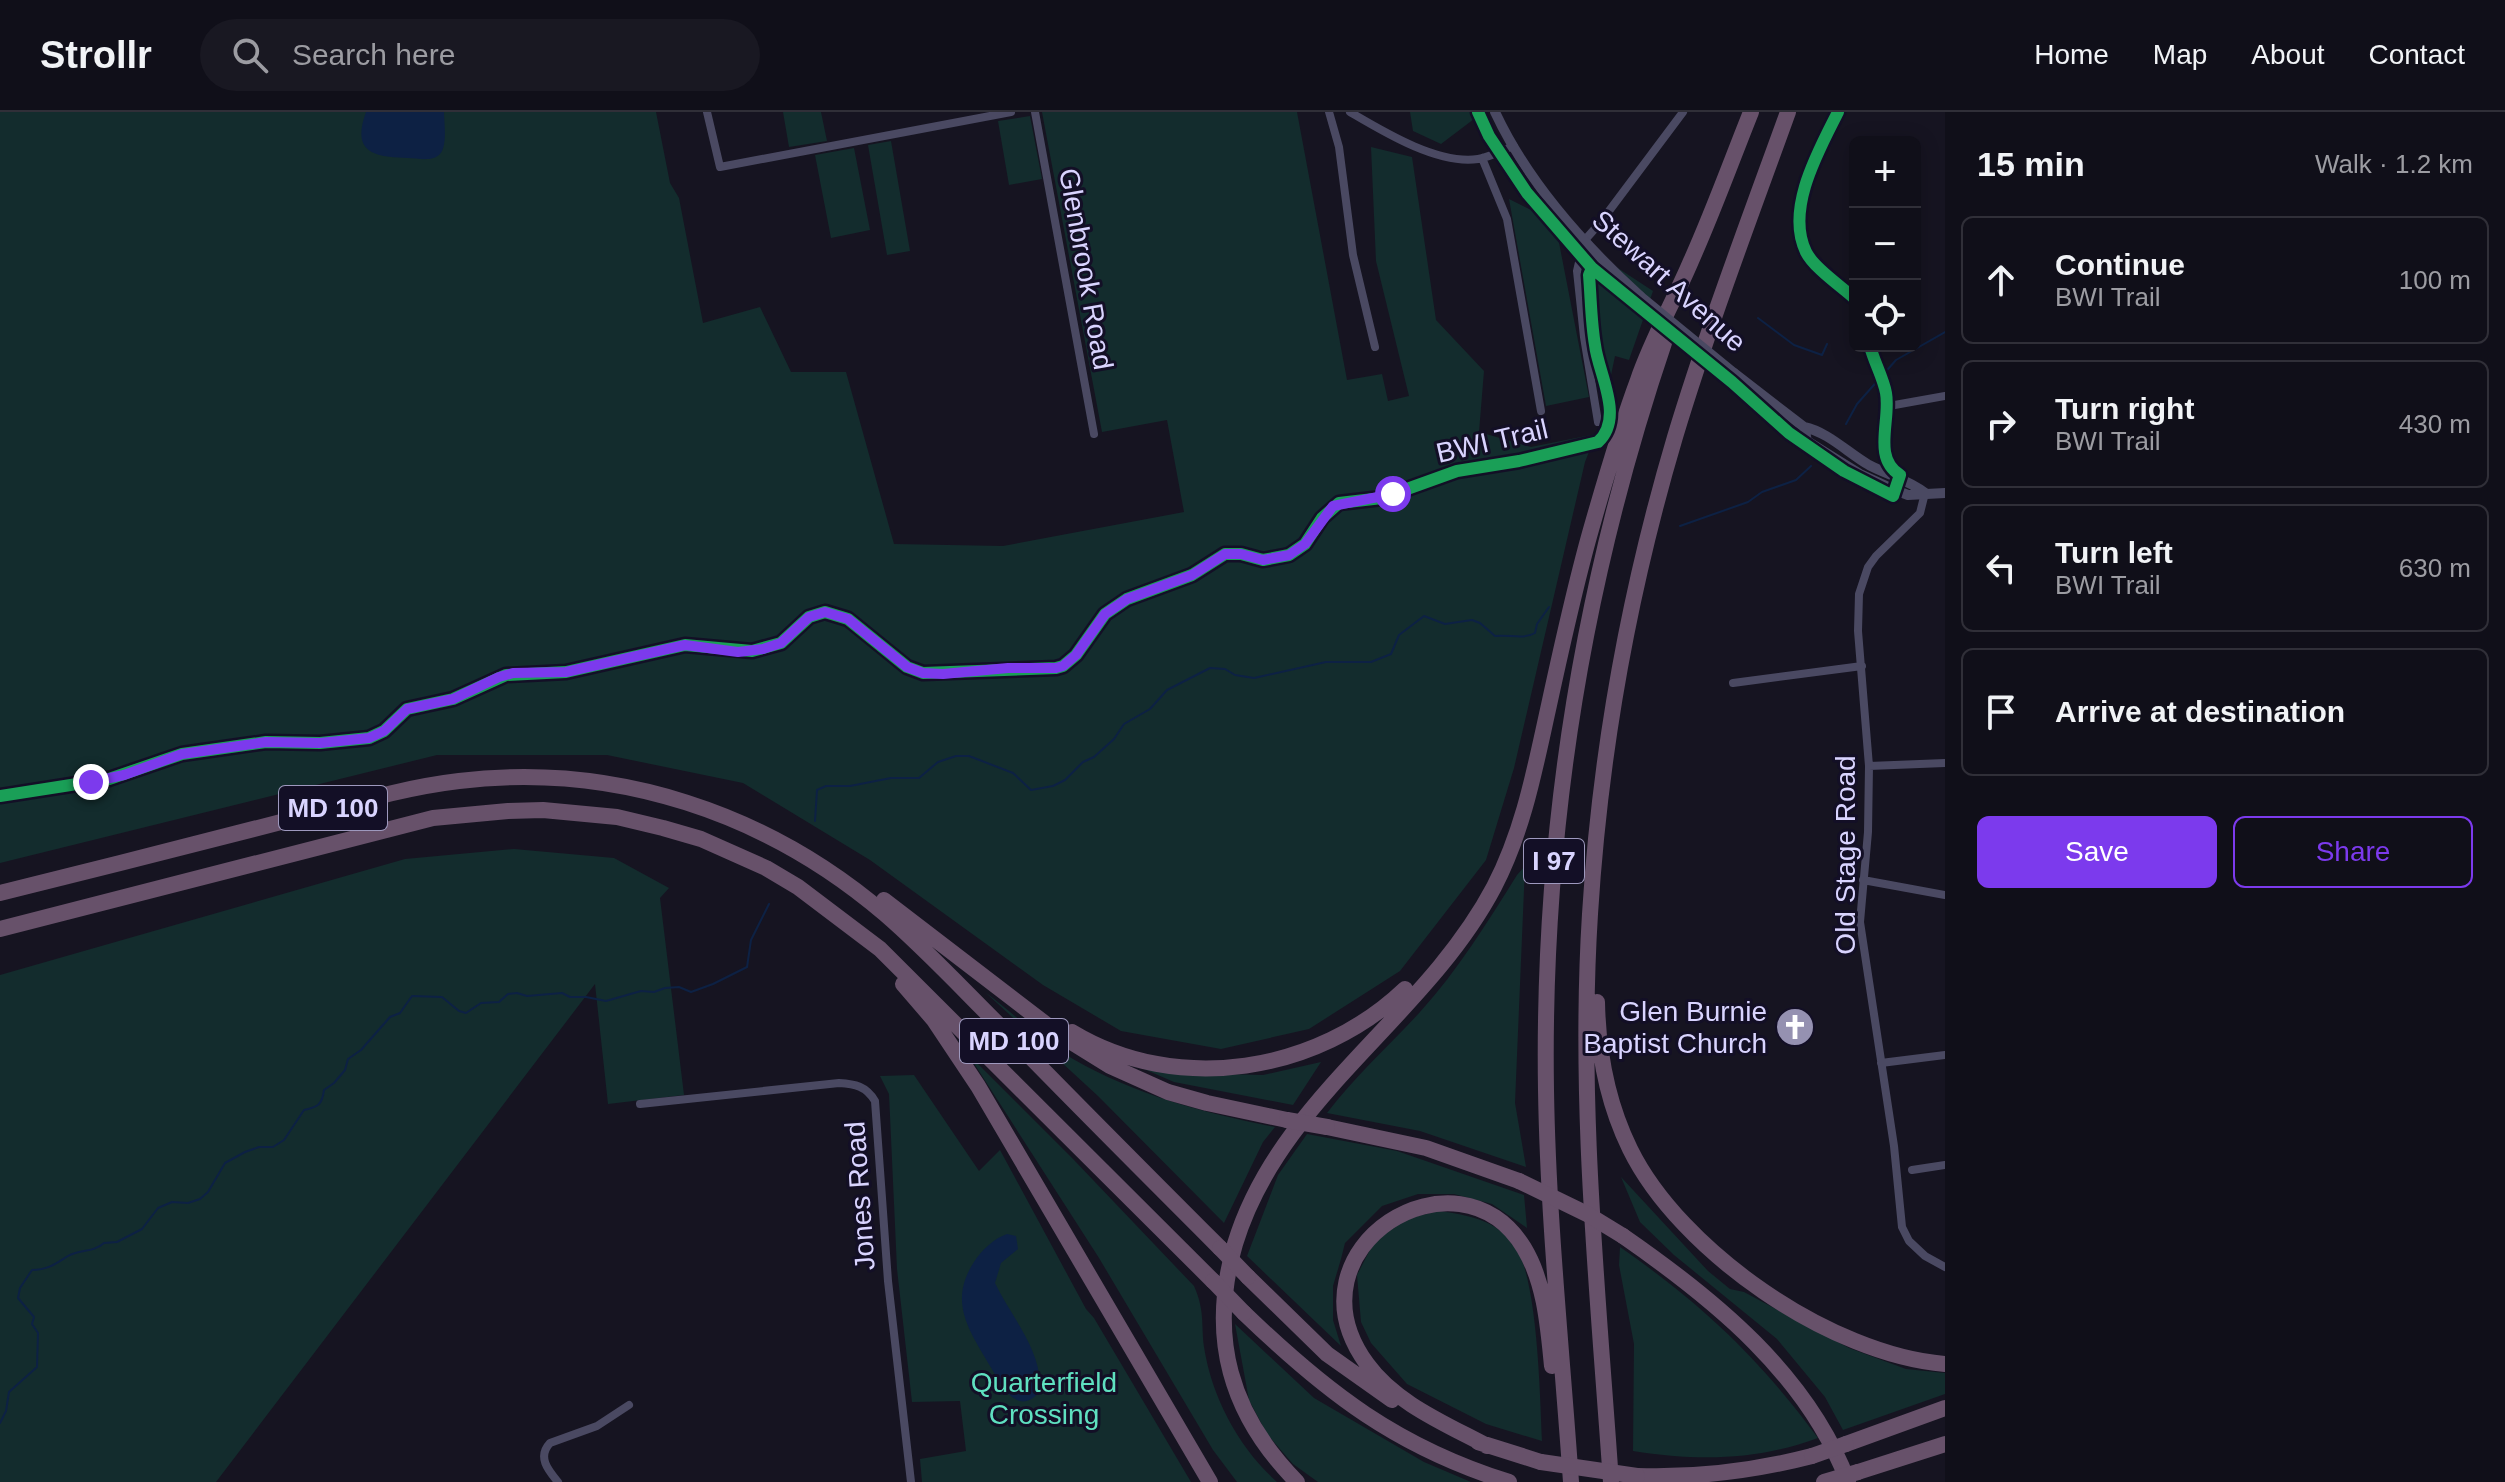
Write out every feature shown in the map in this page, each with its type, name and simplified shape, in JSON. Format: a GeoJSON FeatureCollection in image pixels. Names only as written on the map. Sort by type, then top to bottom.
{"type":"FeatureCollection","features":[{"type":"Feature","properties":{"kind":"highway","name":"I 97"},"geometry":{"type":"LineString","coordinates":[[1568,1482],[1546,1089],[1550,910],[1561,792],[1581,654],[1608,531],[1637,422],[1693,258],[1748,112]]}},
{"type":"Feature","properties":{"kind":"highway","name":"I 97"},"geometry":{"type":"LineString","coordinates":[[1614,1482],[1605,1392],[1587,1091],[1587,974],[1594,866],[1622,661],[1658,495],[1676,434],[1788,112]]}},
{"type":"Feature","properties":{"kind":"highway"},"geometry":{"type":"LineString","coordinates":[[1765,176],[1795,112]]}},
{"type":"Feature","properties":{"kind":"highway"},"geometry":{"type":"LineString","coordinates":[[1297,1482],[1274,1458],[1253,1428],[1238,1399],[1229,1367],[1223,1311],[1236,1243],[1263,1180],[1284,1147],[1314,1106],[1475,921],[1513,846],[1526,808],[1578,581],[1638,378],[1693,258]]}},
{"type":"Feature","properties":{"kind":"highway","name":"MD 100"},"geometry":{"type":"LineString","coordinates":[[0,893],[392,793],[464,780],[520,777],[587,781],[671,797],[749,825],[809,857],[886,914],[1305,1333],[1353,1373],[1417,1415],[1487,1446],[1541,1462],[1637,1476],[1670,1477],[1730,1473],[1812,1456],[1945,1408]]}},
{"type":"Feature","properties":{"kind":"highway","name":"MD 100"},"geometry":{"type":"LineString","coordinates":[[0,929],[433,818],[543,810],[617,817],[701,839],[766,868],[798,887],[880,949],[1244,1313],[1316,1380],[1376,1423],[1441,1457],[1509,1482]]}},
{"type":"Feature","properties":{"kind":"highway"},"geometry":{"type":"LineString","coordinates":[[749,825],[811,851],[855,878],[1060,1035],[1138,1080],[1207,1103],[1426,1148],[1519,1181],[1587,1214],[1682,1278],[1719,1308],[1810,1407],[1853,1477]]}},
{"type":"Feature","properties":{"kind":"highway"},"geometry":{"type":"LineString","coordinates":[[1594,866],[1598,1026],[1602,1065],[1612,1104],[1630,1150],[1660,1198],[1728,1264],[1790,1308],[1881,1351],[1945,1364]]}},
{"type":"Feature","properties":{"kind":"highway"},"geometry":{"type":"LineString","coordinates":[[997,987],[1077,1035],[1130,1057],[1186,1067],[1242,1067],[1302,1054],[1354,1030],[1385,1008],[1475,921]]}},
{"type":"Feature","properties":{"kind":"highway"},"geometry":{"type":"LineString","coordinates":[[848,927],[900,980],[956,1051],[1210,1482]]}},
{"type":"Feature","properties":{"kind":"highway"},"geometry":{"type":"LineString","coordinates":[[1487,1446],[1439,1421],[1391,1388],[1368,1366],[1350,1332],[1345,1298],[1347,1279],[1359,1249],[1387,1221],[1426,1205],[1465,1206],[1482,1212],[1512,1232],[1532,1264],[1545,1308],[1568,1482]]}},
{"type":"Feature","properties":{"kind":"highway"},"geometry":{"type":"LineString","coordinates":[[1142,1363],[1223,1482]]}},
{"type":"Feature","properties":{"kind":"highway"},"geometry":{"type":"LineString","coordinates":[[1834,1482],[1945,1444]]}},
{"type":"Feature","properties":{"kind":"highway"},"geometry":{"type":"LineString","coordinates":[[1824,1482],[1853,1477]]}},
{"type":"Feature","properties":{"kind":"street"},"geometry":{"type":"LineString","coordinates":[[707,112],[720,167],[1011,112]]}},
{"type":"Feature","properties":{"kind":"street","name":"Glenbrook Road"},"geometry":{"type":"LineString","coordinates":[[1035,112],[1094,434]]}},
{"type":"Feature","properties":{"kind":"street"},"geometry":{"type":"LineString","coordinates":[[1329,112],[1339,147],[1353,255],[1375,347]]}},
{"type":"Feature","properties":{"kind":"street"},"geometry":{"type":"LineString","coordinates":[[1350,112],[1435,154],[1459,160],[1482,158],[1514,146]]}},
{"type":"Feature","properties":{"kind":"street","name":"Stewart Avenue"},"geometry":{"type":"LineString","coordinates":[[1495,112],[1550,199],[1584,241],[1640,296],[1804,427],[1807,441],[1867,478],[1908,495],[1945,493]]}},
{"type":"Feature","properties":{"kind":"street"},"geometry":{"type":"LineString","coordinates":[[1598,422],[1577,271],[1584,241],[1683,112]]}},
{"type":"Feature","properties":{"kind":"street"},"geometry":{"type":"LineString","coordinates":[[1482,158],[1507,219],[1541,411]]}},
{"type":"Feature","properties":{"kind":"street"},"geometry":{"type":"LineString","coordinates":[[1889,406],[1945,396]]}},
{"type":"Feature","properties":{"kind":"street","name":"Old Stage Road"},"geometry":{"type":"LineString","coordinates":[[1925,493],[1920,513],[1876,556],[1862,579],[1859,594],[1858,631],[1869,766],[1868,832],[1861,904],[1862,943],[1902,1227],[1909,1241],[1925,1256],[1945,1267]]}},
{"type":"Feature","properties":{"kind":"street"},"geometry":{"type":"LineString","coordinates":[[1733,683],[1862,666]]}},
{"type":"Feature","properties":{"kind":"street"},"geometry":{"type":"LineString","coordinates":[[1869,766],[1945,763]]}},
{"type":"Feature","properties":{"kind":"street"},"geometry":{"type":"LineString","coordinates":[[1863,880],[1945,895]]}},
{"type":"Feature","properties":{"kind":"street"},"geometry":{"type":"LineString","coordinates":[[1881,1063],[1945,1055]]}},
{"type":"Feature","properties":{"kind":"street","name":"Jones Road"},"geometry":{"type":"LineString","coordinates":[[640,1104],[839,1083],[860,1085],[871,1094],[875,1101],[887,1275],[911,1482]]}},
{"type":"Feature","properties":{"kind":"street"},"geometry":{"type":"LineString","coordinates":[[1912,1170],[1945,1165]]}},
{"type":"Feature","properties":{"kind":"street"},"geometry":{"type":"LineString","coordinates":[[558,1482],[544,1460],[550,1443],[597,1426],[629,1405]]}},
{"type":"Feature","properties":{"kind":"green space"},"geometry":{"type":"Polygon","coordinates":[[[0,112],[656,112],[670,183],[679,198],[703,323],[760,307],[791,372],[846,372],[894,544],[1003,546],[1184,512],[1167,420],[1102,432],[1042,112],[1297,112],[1347,380],[1382,374],[1388,401],[1409,396],[1376,261],[1371,147],[1412,157],[1436,320],[1484,371],[1479,432],[1531,447],[1596,434],[1585,462],[1514,768],[1486,860],[1400,971],[1309,1029],[1221,1049],[1121,1031],[1043,985],[870,860],[743,783],[607,755],[437,755],[0,863],[0,112]]]}},
{"type":"Feature","properties":{"kind":"green space"},"geometry":{"type":"Polygon","coordinates":[[[783,112],[821,112],[827,141],[789,147],[783,112]]]}},
{"type":"Feature","properties":{"kind":"green space"},"geometry":{"type":"Polygon","coordinates":[[[1410,112],[1470,112],[1474,119],[1441,144],[1413,131],[1410,112]]]}},
{"type":"Feature","properties":{"kind":"green space"},"geometry":{"type":"Polygon","coordinates":[[[1030,116],[1042,179],[1009,185],[998,121],[1030,116]]]}},
{"type":"Feature","properties":{"kind":"green space"},"geometry":{"type":"Polygon","coordinates":[[[891,141],[910,251],[887,255],[868,145],[891,141]]]}},
{"type":"Feature","properties":{"kind":"green space"},"geometry":{"type":"Polygon","coordinates":[[[854,148],[870,230],[831,238],[815,155],[854,148]]]}},
{"type":"Feature","properties":{"kind":"green space"},"geometry":{"type":"Polygon","coordinates":[[[1509,199],[1555,222],[1589,397],[1546,406],[1509,199]]]}},
{"type":"Feature","properties":{"kind":"green space"},"geometry":{"type":"Polygon","coordinates":[[[1575,240],[1653,291],[1629,360],[1615,356],[1604,409],[1575,240]]]}},
{"type":"Feature","properties":{"kind":"green space"},"geometry":{"type":"Polygon","coordinates":[[[514,849],[614,858],[669,888],[660,898],[684,1095],[608,1104],[595,984],[216,1482],[0,1482],[0,975],[405,859],[514,849]]]}},
{"type":"Feature","properties":{"kind":"green space"},"geometry":{"type":"Polygon","coordinates":[[[1525,866],[1515,1103],[1526,1167],[1420,1131],[1327,1113],[1447,980],[1525,866]]]}},
{"type":"Feature","properties":{"kind":"green space"},"geometry":{"type":"Polygon","coordinates":[[[985,992],[1050,1044],[1097,1072],[1171,1101],[1275,1127],[1263,1142],[1224,1223],[1098,1096],[985,992]]]}},
{"type":"Feature","properties":{"kind":"green space"},"geometry":{"type":"Polygon","coordinates":[[[968,1054],[1194,1286],[1213,1385],[1239,1438],[1277,1482],[1237,1482],[1213,1450],[1099,1258],[968,1054]]]}},
{"type":"Feature","properties":{"kind":"green space"},"geometry":{"type":"Polygon","coordinates":[[[1321,1062],[1293,1105],[1174,1082],[1137,1066],[1177,1073],[1263,1075],[1321,1062]]]}},
{"type":"Feature","properties":{"kind":"green space","name":"Quarterfield Crossing"},"geometry":{"type":"Polygon","coordinates":[[[914,1075],[979,1171],[1000,1150],[1086,1309],[1191,1482],[922,1482],[920,1459],[966,1451],[960,1401],[912,1402],[897,1269],[889,1094],[880,1076],[914,1075]]]}},
{"type":"Feature","properties":{"kind":"green space"},"geometry":{"type":"Polygon","coordinates":[[[1307,1134],[1397,1151],[1524,1195],[1527,1228],[1492,1204],[1454,1194],[1418,1194],[1382,1206],[1345,1243],[1333,1286],[1333,1320],[1341,1346],[1247,1256],[1278,1175],[1307,1134]]]}},
{"type":"Feature","properties":{"kind":"green space"},"geometry":{"type":"Polygon","coordinates":[[[1621,1177],[1708,1271],[1730,1289],[1744,1292],[1849,1348],[1906,1369],[1945,1373],[1945,1394],[1843,1430],[1825,1397],[1777,1339],[1674,1255],[1640,1222],[1621,1177]]]}},
{"type":"Feature","properties":{"kind":"green space"},"geometry":{"type":"Polygon","coordinates":[[[1439,1211],[1471,1217],[1500,1230],[1515,1246],[1523,1262],[1533,1311],[1542,1441],[1486,1424],[1407,1384],[1371,1343],[1361,1322],[1357,1275],[1373,1244],[1401,1220],[1439,1211]]]}},
{"type":"Feature","properties":{"kind":"green space"},"geometry":{"type":"Polygon","coordinates":[[[1620,1247],[1678,1290],[1728,1334],[1773,1382],[1818,1438],[1772,1451],[1726,1457],[1633,1451],[1634,1344],[1619,1265],[1620,1247]]]}},
{"type":"Feature","properties":{"kind":"green space"},"geometry":{"type":"Polygon","coordinates":[[[1235,1324],[1314,1398],[1424,1462],[1471,1482],[1318,1482],[1293,1464],[1267,1434],[1249,1400],[1235,1324]]]}},
{"type":"Feature","properties":{"kind":"water"},"geometry":{"type":"Polygon","coordinates":[[[366,112],[444,112],[445,141],[442,151],[428,159],[376,154],[364,144],[361,136],[366,112]]]}},
{"type":"Feature","properties":{"kind":"water"},"geometry":{"type":"Polygon","coordinates":[[[1007,1234],[1016,1236],[1018,1249],[1001,1263],[995,1283],[1032,1350],[1039,1378],[1039,1393],[1023,1401],[1012,1397],[998,1380],[969,1328],[962,1303],[966,1276],[974,1262],[988,1245],[1007,1234]]]}},
{"type":"Feature","properties":{"kind":"waterway"},"geometry":{"type":"LineString","coordinates":[[1758,318],[1794,345],[1822,355],[1827,344]]}},
{"type":"Feature","properties":{"kind":"waterway"},"geometry":{"type":"LineString","coordinates":[[1846,424],[1857,404],[1896,360],[1945,332]]}},
{"type":"Feature","properties":{"kind":"waterway"},"geometry":{"type":"LineString","coordinates":[[1680,526],[1748,502],[1762,492],[1796,480],[1811,466]]}},
{"type":"Feature","properties":{"kind":"waterway"},"geometry":{"type":"LineString","coordinates":[[815,821],[817,790],[826,786],[850,786],[891,778],[919,778],[938,762],[956,756],[969,756],[1013,773],[1031,790],[1053,786],[1094,757],[1114,739],[1124,724],[1150,709],[1167,690],[1210,668],[1254,678],[1326,662],[1371,662],[1391,654],[1399,635],[1424,616],[1445,624],[1472,620],[1495,636],[1526,636],[1535,633],[1537,624],[1549,607]]}},
{"type":"Feature","properties":{"kind":"waterway"},"geometry":{"type":"LineString","coordinates":[[0,1423],[6,1411],[9,1392],[37,1367],[38,1333],[32,1324],[34,1317],[18,1298],[20,1288],[32,1270],[47,1268],[104,1243],[117,1242],[142,1229],[158,1208],[172,1202],[188,1203],[200,1199],[208,1192],[225,1163],[245,1152],[259,1147],[273,1147],[284,1140],[304,1110],[320,1102],[324,1090],[345,1070],[348,1059],[361,1050],[390,1017],[400,1013],[412,996],[442,997],[466,1013],[481,1003],[499,1002],[508,994],[517,993],[527,996],[562,993],[570,997],[606,1001],[665,988],[679,987],[691,992],[747,967],[751,940],[769,904]]}},
{"type":"Feature","properties":{"kind":"cycle path"},"geometry":{"type":"LineString","coordinates":[[1478,112],[1489,136],[1527,193],[1592,268],[1732,382],[1789,433],[1844,471],[1893,496],[1900,475],[1887,459],[1884,438],[1886,393],[1872,352]]}},
{"type":"Feature","properties":{"kind":"cycle path"},"geometry":{"type":"LineString","coordinates":[[1838,112],[1807,180],[1799,217],[1806,252],[1849,294]]}},
{"type":"Feature","properties":{"kind":"cycle path","name":"BWI Trail"},"geometry":{"type":"LineString","coordinates":[[0,796],[109,779],[182,754],[266,742],[320,743],[369,738],[384,731],[407,709],[453,699],[506,675],[566,672],[685,645],[752,651],[781,643],[809,617],[825,612],[848,619],[907,667],[923,673],[1063,666],[1076,655],[1105,614],[1127,599],[1192,575],[1225,554],[1241,554],[1263,560],[1289,555],[1305,544],[1322,518],[1339,503],[1382,498],[1457,471],[1519,461],[1598,442],[1606,432],[1610,408],[1594,336],[1589,275],[1592,268]]}},
{"type":"Feature","properties":{"kind":"place","name":"Glen Burnie Baptist Church"},"geometry":{"type":"Point","coordinates":[1795,1027]}},
{"type":"Feature","properties":{"kind":"route"},"geometry":{"type":"LineString","coordinates":[[91,782],[141,770],[182,754],[266,742],[320,743],[369,738],[384,731],[407,709],[453,699],[513,673],[548,674],[585,669],[685,645],[738,652],[763,649],[781,643],[809,617],[825,612],[848,619],[907,667],[923,673],[1056,668],[1076,655],[1105,614],[1127,599],[1192,575],[1225,554],[1241,554],[1263,560],[1289,555],[1311,538],[1333,506],[1393,494]]}}]}
